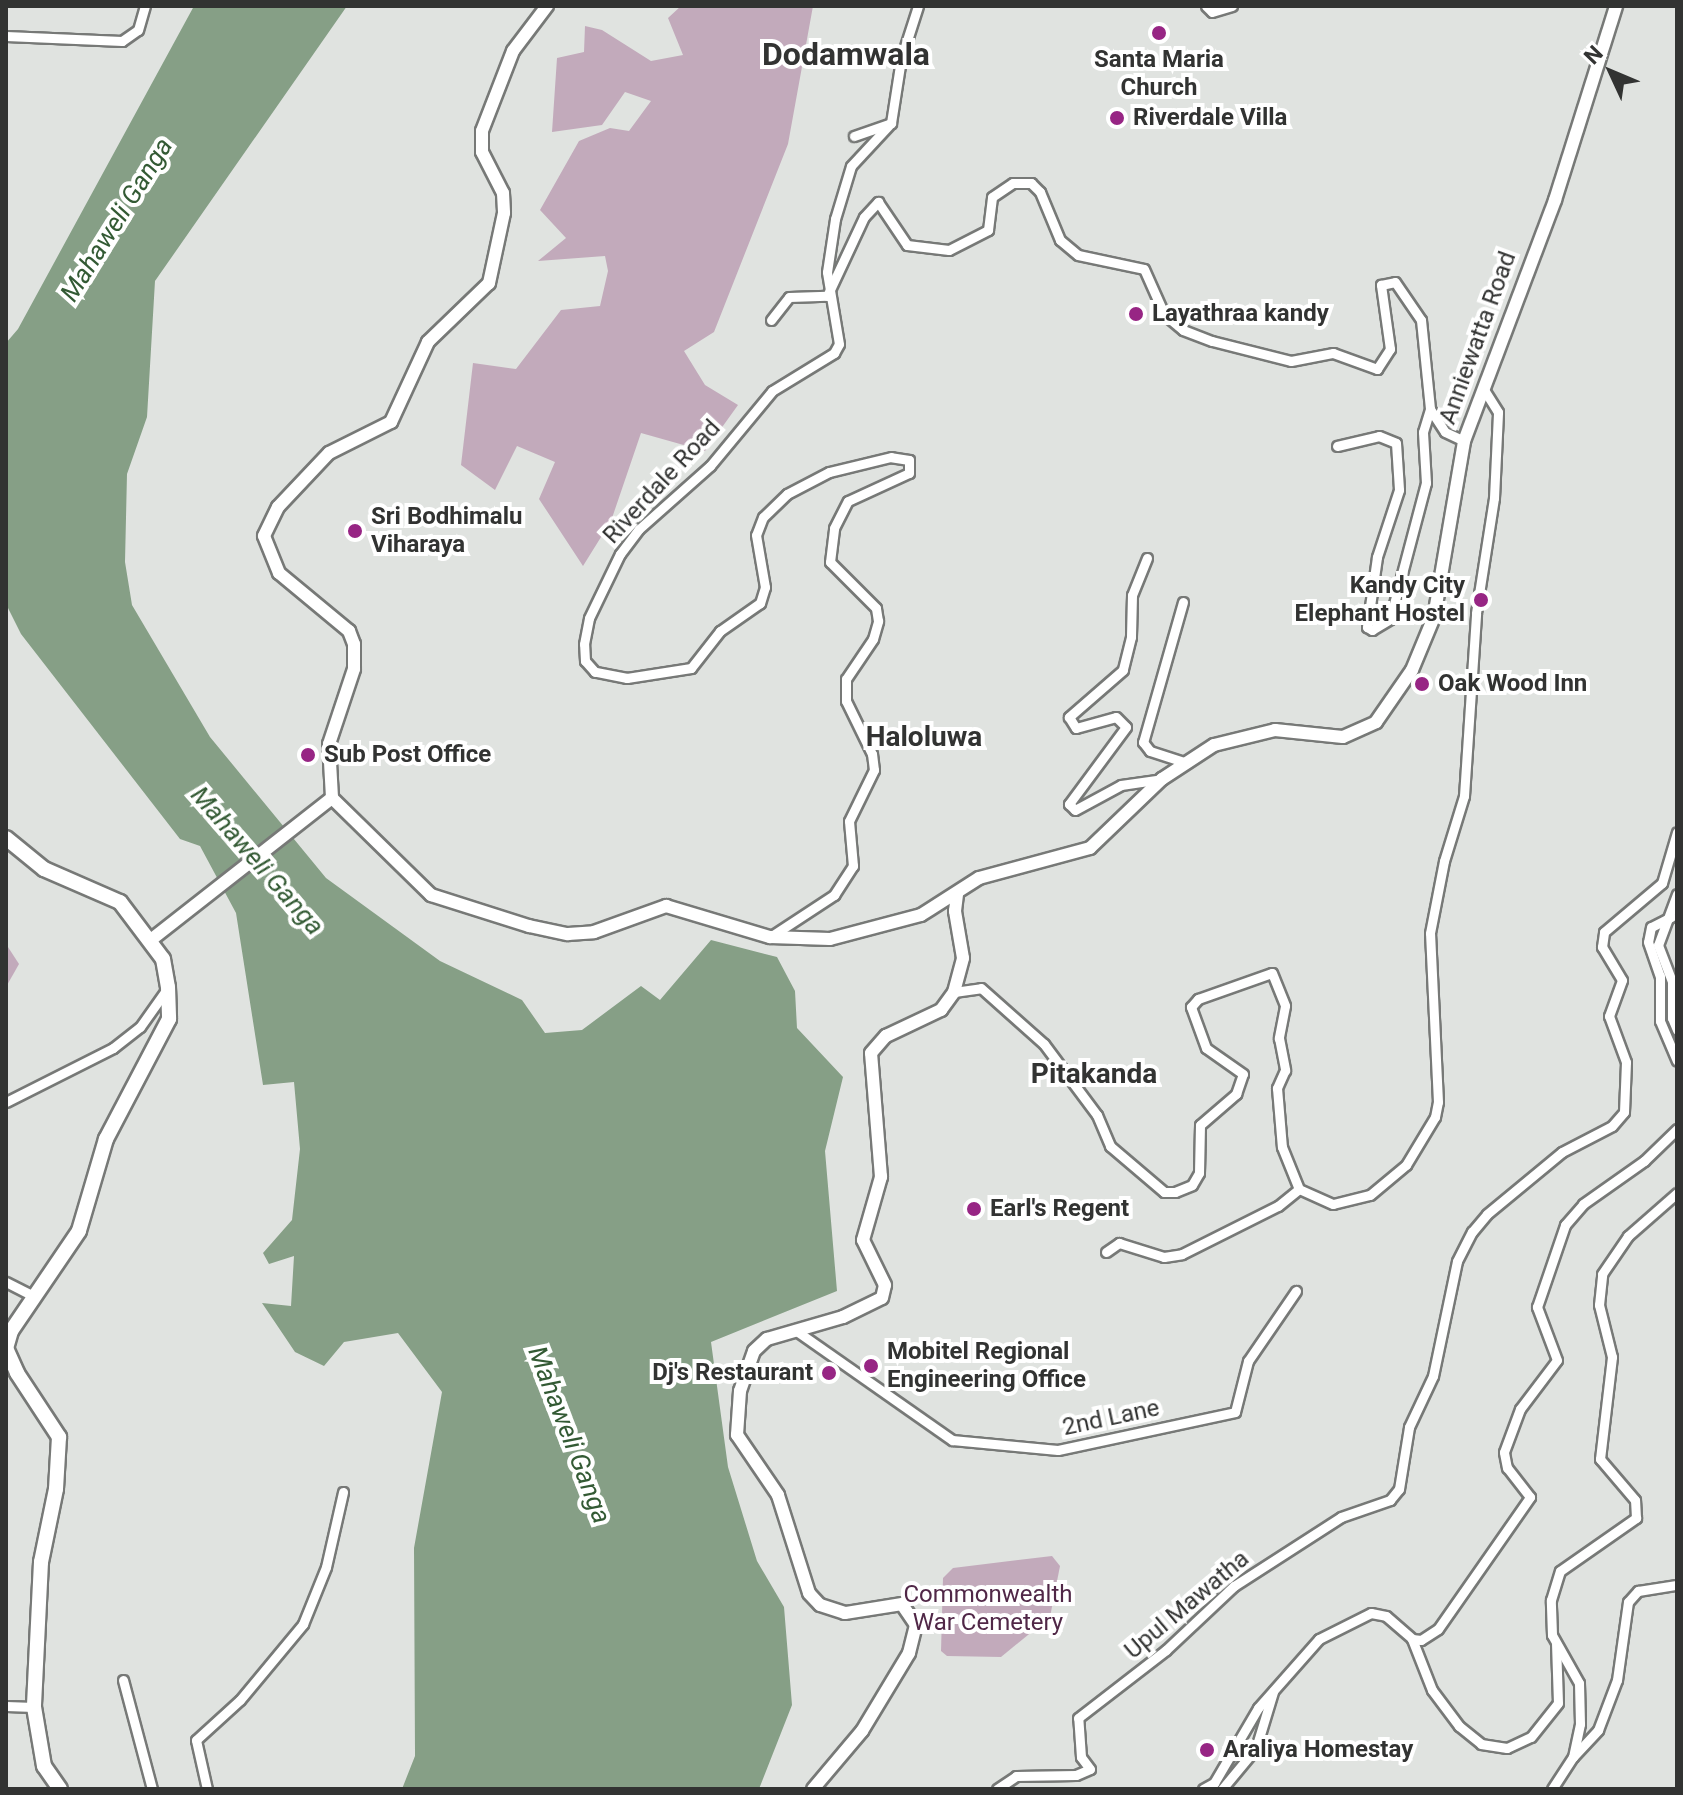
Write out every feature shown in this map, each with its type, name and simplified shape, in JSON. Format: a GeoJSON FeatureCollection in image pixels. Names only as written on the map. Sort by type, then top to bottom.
{"type":"FeatureCollection","features":[{"type":"Feature","properties":{"kind":"main road"},"geometry":{"type":"LineString","coordinates":[[6,838],[44,869],[120,902],[152,939],[163,959],[168,987],[169,1019],[106,1139],[79,1231],[34,1296],[6,1348],[17,1373],[59,1437],[56,1489],[41,1562],[34,1707],[44,1766],[60,1789]]}},
{"type":"Feature","properties":{"kind":"street"},"geometry":{"type":"LineString","coordinates":[[6,36],[122,41],[138,30],[145,6]]}},
{"type":"Feature","properties":{"kind":"street"},"geometry":{"type":"LineString","coordinates":[[152,939],[332,798],[329,744],[354,669],[354,644],[349,631],[279,573],[264,536],[278,507],[329,453],[391,422],[428,342],[489,283],[504,213],[503,193],[482,152],[482,131],[513,51],[547,6]]}},
{"type":"Feature","properties":{"kind":"street"},"geometry":{"type":"LineString","coordinates":[[854,136],[891,123],[901,59],[918,6]]}},
{"type":"Feature","properties":{"kind":"street"},"geometry":{"type":"LineString","coordinates":[[1206,6],[1212,12],[1231,7]]}},
{"type":"Feature","properties":{"kind":"street","name":"Anniewatta Road"},"geometry":{"type":"LineString","coordinates":[[332,798],[431,895],[529,926],[568,934],[594,932],[666,906],[770,937],[830,939],[921,915],[979,878],[1090,848],[1162,779],[1245,734],[1275,730],[1343,737],[1361,732],[1401,689],[1434,617],[1464,441],[1555,200],[1616,6]]}},
{"type":"Feature","properties":{"kind":"street","name":"Riverdale Road"},"geometry":{"type":"LineString","coordinates":[[770,937],[834,895],[853,866],[849,821],[874,770],[872,754],[846,701],[846,679],[873,639],[878,621],[876,608],[830,562],[834,528],[848,501],[909,473],[909,460],[891,457],[829,472],[787,494],[763,517],[756,535],[765,587],[760,603],[720,631],[691,668],[627,678],[595,672],[585,661],[584,644],[589,618],[620,554],[639,529],[710,466],[772,391],[834,353],[839,344],[827,296],[835,219],[851,166],[891,123]]}},
{"type":"Feature","properties":{"kind":"street"},"geometry":{"type":"LineString","coordinates":[[771,320],[789,297],[827,296],[864,217],[878,202],[907,245],[949,250],[988,230],[992,197],[1013,183],[1031,183],[1060,240],[1078,255],[1144,269],[1164,314],[1183,330],[1212,341],[1291,361],[1333,353],[1377,369],[1390,349],[1381,285],[1395,282],[1421,320],[1430,409],[1423,432],[1426,483],[1390,619],[1372,630],[1367,627],[1377,557],[1399,490],[1396,443],[1379,436],[1337,446]]}},
{"type":"Feature","properties":{"kind":"street"},"geometry":{"type":"LineString","coordinates":[[954,992],[981,988],[1044,1044],[1097,1115],[1110,1146],[1164,1192],[1175,1192],[1192,1185],[1199,1173],[1200,1125],[1236,1094],[1243,1074],[1206,1048],[1191,1007],[1198,999],[1272,973],[1285,1006],[1279,1038],[1285,1070],[1277,1088],[1282,1147],[1299,1189],[1333,1204],[1370,1195],[1406,1165],[1435,1117],[1430,933],[1444,861],[1464,796],[1476,613],[1495,469],[1498,412],[1485,391]]}},
{"type":"Feature","properties":{"kind":"street"},"geometry":{"type":"LineString","coordinates":[[1430,409],[1445,432],[1464,441]]}},
{"type":"Feature","properties":{"kind":"street"},"geometry":{"type":"LineString","coordinates":[[1147,558],[1132,595],[1131,637],[1123,670],[1069,713],[1076,728],[1116,717],[1126,727],[1069,804],[1075,810],[1121,785],[1162,779]]}},
{"type":"Feature","properties":{"kind":"street"},"geometry":{"type":"LineString","coordinates":[[1183,602],[1143,742],[1150,751],[1187,763]]}},
{"type":"Feature","properties":{"kind":"street","name":"Upul Mawatha"},"geometry":{"type":"LineString","coordinates":[[997,1789],[1016,1776],[1076,1775],[1090,1769],[1081,1757],[1078,1718],[1166,1650],[1234,1586],[1341,1517],[1390,1500],[1399,1489],[1409,1427],[1433,1376],[1457,1261],[1472,1232],[1487,1214],[1562,1152],[1612,1126],[1624,1112],[1626,1062],[1609,1016],[1622,980],[1602,947],[1604,932],[1662,883],[1677,832]]}},
{"type":"Feature","properties":{"kind":"street"},"geometry":{"type":"LineString","coordinates":[[813,1789],[862,1731],[909,1653],[916,1625],[902,1604],[845,1613],[820,1605],[802,1577],[778,1495],[737,1435],[740,1391],[754,1351],[767,1339],[843,1317],[882,1298],[885,1285],[863,1240],[881,1177],[871,1053],[886,1036],[941,1010],[954,992],[963,958],[955,911],[957,894]]}},
{"type":"Feature","properties":{"kind":"street"},"geometry":{"type":"LineString","coordinates":[[1677,894],[1671,917],[1658,945],[1672,982],[1672,1018],[1677,1030]]}},
{"type":"Feature","properties":{"kind":"street"},"geometry":{"type":"LineString","coordinates":[[1671,917],[1651,927],[1648,942],[1660,976],[1660,1021],[1677,1061]]}},
{"type":"Feature","properties":{"kind":"street"},"geometry":{"type":"LineString","coordinates":[[6,1102],[113,1048],[140,1027],[168,987]]}},
{"type":"Feature","properties":{"kind":"street"},"geometry":{"type":"LineString","coordinates":[[1412,1639],[1421,1640],[1438,1629],[1530,1497],[1507,1468],[1504,1452],[1520,1409],[1557,1360],[1537,1307],[1565,1225],[1583,1204],[1644,1161],[1677,1129]]}},
{"type":"Feature","properties":{"kind":"street"},"geometry":{"type":"LineString","coordinates":[[1106,1252],[1119,1243],[1164,1257],[1182,1254],[1278,1206],[1299,1189]]}},
{"type":"Feature","properties":{"kind":"street"},"geometry":{"type":"LineString","coordinates":[[1203,1789],[1214,1783],[1273,1688],[1319,1639],[1371,1613],[1386,1616],[1412,1639],[1432,1690],[1459,1726],[1481,1744],[1507,1748],[1531,1737],[1558,1703],[1551,1600],[1560,1571],[1636,1518],[1635,1500],[1600,1459],[1612,1357],[1599,1305],[1602,1274],[1628,1236],[1677,1193]]}},
{"type":"Feature","properties":{"kind":"street"},"geometry":{"type":"LineString","coordinates":[[6,1282],[34,1296]]}},
{"type":"Feature","properties":{"kind":"street","name":"2nd Lane"},"geometry":{"type":"LineString","coordinates":[[795,1330],[952,1440],[1058,1450],[1235,1412],[1248,1361],[1296,1291]]}},
{"type":"Feature","properties":{"kind":"street"},"geometry":{"type":"LineString","coordinates":[[207,1789],[196,1740],[240,1700],[303,1624],[326,1567],[343,1492]]}},
{"type":"Feature","properties":{"kind":"street"},"geometry":{"type":"LineString","coordinates":[[1552,1789],[1573,1757],[1598,1730],[1617,1680],[1628,1602],[1638,1591],[1677,1585]]}},
{"type":"Feature","properties":{"kind":"street"},"geometry":{"type":"LineString","coordinates":[[1556,1643],[1581,1694],[1573,1757]]}},
{"type":"Feature","properties":{"kind":"street"},"geometry":{"type":"LineString","coordinates":[[123,1680],[152,1789]]}},
{"type":"Feature","properties":{"kind":"street"},"geometry":{"type":"LineString","coordinates":[[1222,1789],[1256,1748],[1273,1688]]}},
{"type":"Feature","properties":{"kind":"street"},"geometry":{"type":"LineString","coordinates":[[6,1706],[34,1707]]}},
{"type":"Feature","properties":{"kind":"green space"},"geometry":{"type":"Polygon","coordinates":[[[681,6],[813,6],[788,144],[714,332],[684,351],[705,385],[738,405],[705,451],[641,433],[611,521],[583,566],[539,499],[555,462],[517,446],[495,490],[461,465],[473,363],[516,369],[561,310],[600,306],[608,271],[605,256],[538,261],[566,238],[540,210],[579,141],[610,128],[629,131],[651,101],[625,92],[602,125],[552,132],[557,58],[584,52],[585,26],[602,30],[651,61],[683,55],[668,18],[681,6]]]}},
{"type":"Feature","properties":{"kind":"green space"},"geometry":{"type":"Polygon","coordinates":[[[6,944],[19,964],[6,987],[6,944]]]}},
{"type":"Feature","properties":{"kind":"green space","name":"Commonwealth War Cemetery"},"geometry":{"type":"Polygon","coordinates":[[[1052,1556],[1060,1566],[1050,1617],[1001,1657],[947,1656],[941,1651],[943,1578],[953,1568],[1052,1556]]]}},
{"type":"Feature","properties":{"kind":"water","name":"Mahaweli Ganga"},"geometry":{"type":"Polygon","coordinates":[[[194,6],[347,6],[155,281],[147,417],[127,474],[125,562],[132,605],[210,737],[326,878],[440,961],[522,1000],[545,1033],[582,1030],[641,986],[660,1000],[711,940],[777,957],[795,991],[797,1028],[843,1077],[825,1151],[837,1291],[711,1342],[728,1467],[757,1561],[784,1607],[792,1705],[759,1789],[402,1789],[415,1756],[414,1548],[442,1392],[398,1333],[344,1342],[324,1366],[295,1352],[262,1303],[291,1306],[294,1256],[269,1264],[263,1253],[292,1220],[300,1149],[294,1082],[263,1085],[236,913],[200,846],[180,839],[21,634],[6,604],[6,343],[18,329],[194,6]]]}},
{"type":"Feature","properties":{"kind":"place","name":"Santa Maria Church"},"geometry":{"type":"Point","coordinates":[1159,33]}},
{"type":"Feature","properties":{"kind":"place","name":"Riverdale Villa"},"geometry":{"type":"Point","coordinates":[1117,118]}},
{"type":"Feature","properties":{"kind":"place","name":"Layathraa kandy"},"geometry":{"type":"Point","coordinates":[1136,314]}},
{"type":"Feature","properties":{"kind":"place","name":"Sri Bodhimalu Viharaya"},"geometry":{"type":"Point","coordinates":[355,531]}},
{"type":"Feature","properties":{"kind":"place","name":"Kandy City Elephant Hostel"},"geometry":{"type":"Point","coordinates":[1481,600]}},
{"type":"Feature","properties":{"kind":"place","name":"Oak Wood Inn"},"geometry":{"type":"Point","coordinates":[1422,684]}},
{"type":"Feature","properties":{"kind":"place","name":"Sub Post Office"},"geometry":{"type":"Point","coordinates":[308,755]}},
{"type":"Feature","properties":{"kind":"place","name":"Earl's Regent"},"geometry":{"type":"Point","coordinates":[974,1209]}},
{"type":"Feature","properties":{"kind":"place","name":"Mobitel Regional Engineering Office"},"geometry":{"type":"Point","coordinates":[871,1366]}},
{"type":"Feature","properties":{"kind":"place","name":"Dj's Restaurant"},"geometry":{"type":"Point","coordinates":[829,1373]}},
{"type":"Feature","properties":{"kind":"place","name":"Araliya Homestay"},"geometry":{"type":"Point","coordinates":[1207,1750]}},
{"type":"Feature","properties":{"kind":"district","name":"Dodamwala"},"geometry":{"type":"Point","coordinates":[846,54]}},
{"type":"Feature","properties":{"kind":"district","name":"Haloluwa"},"geometry":{"type":"Point","coordinates":[924,737]}},
{"type":"Feature","properties":{"kind":"district","name":"Pitakanda"},"geometry":{"type":"Point","coordinates":[1094,1074]}}]}
